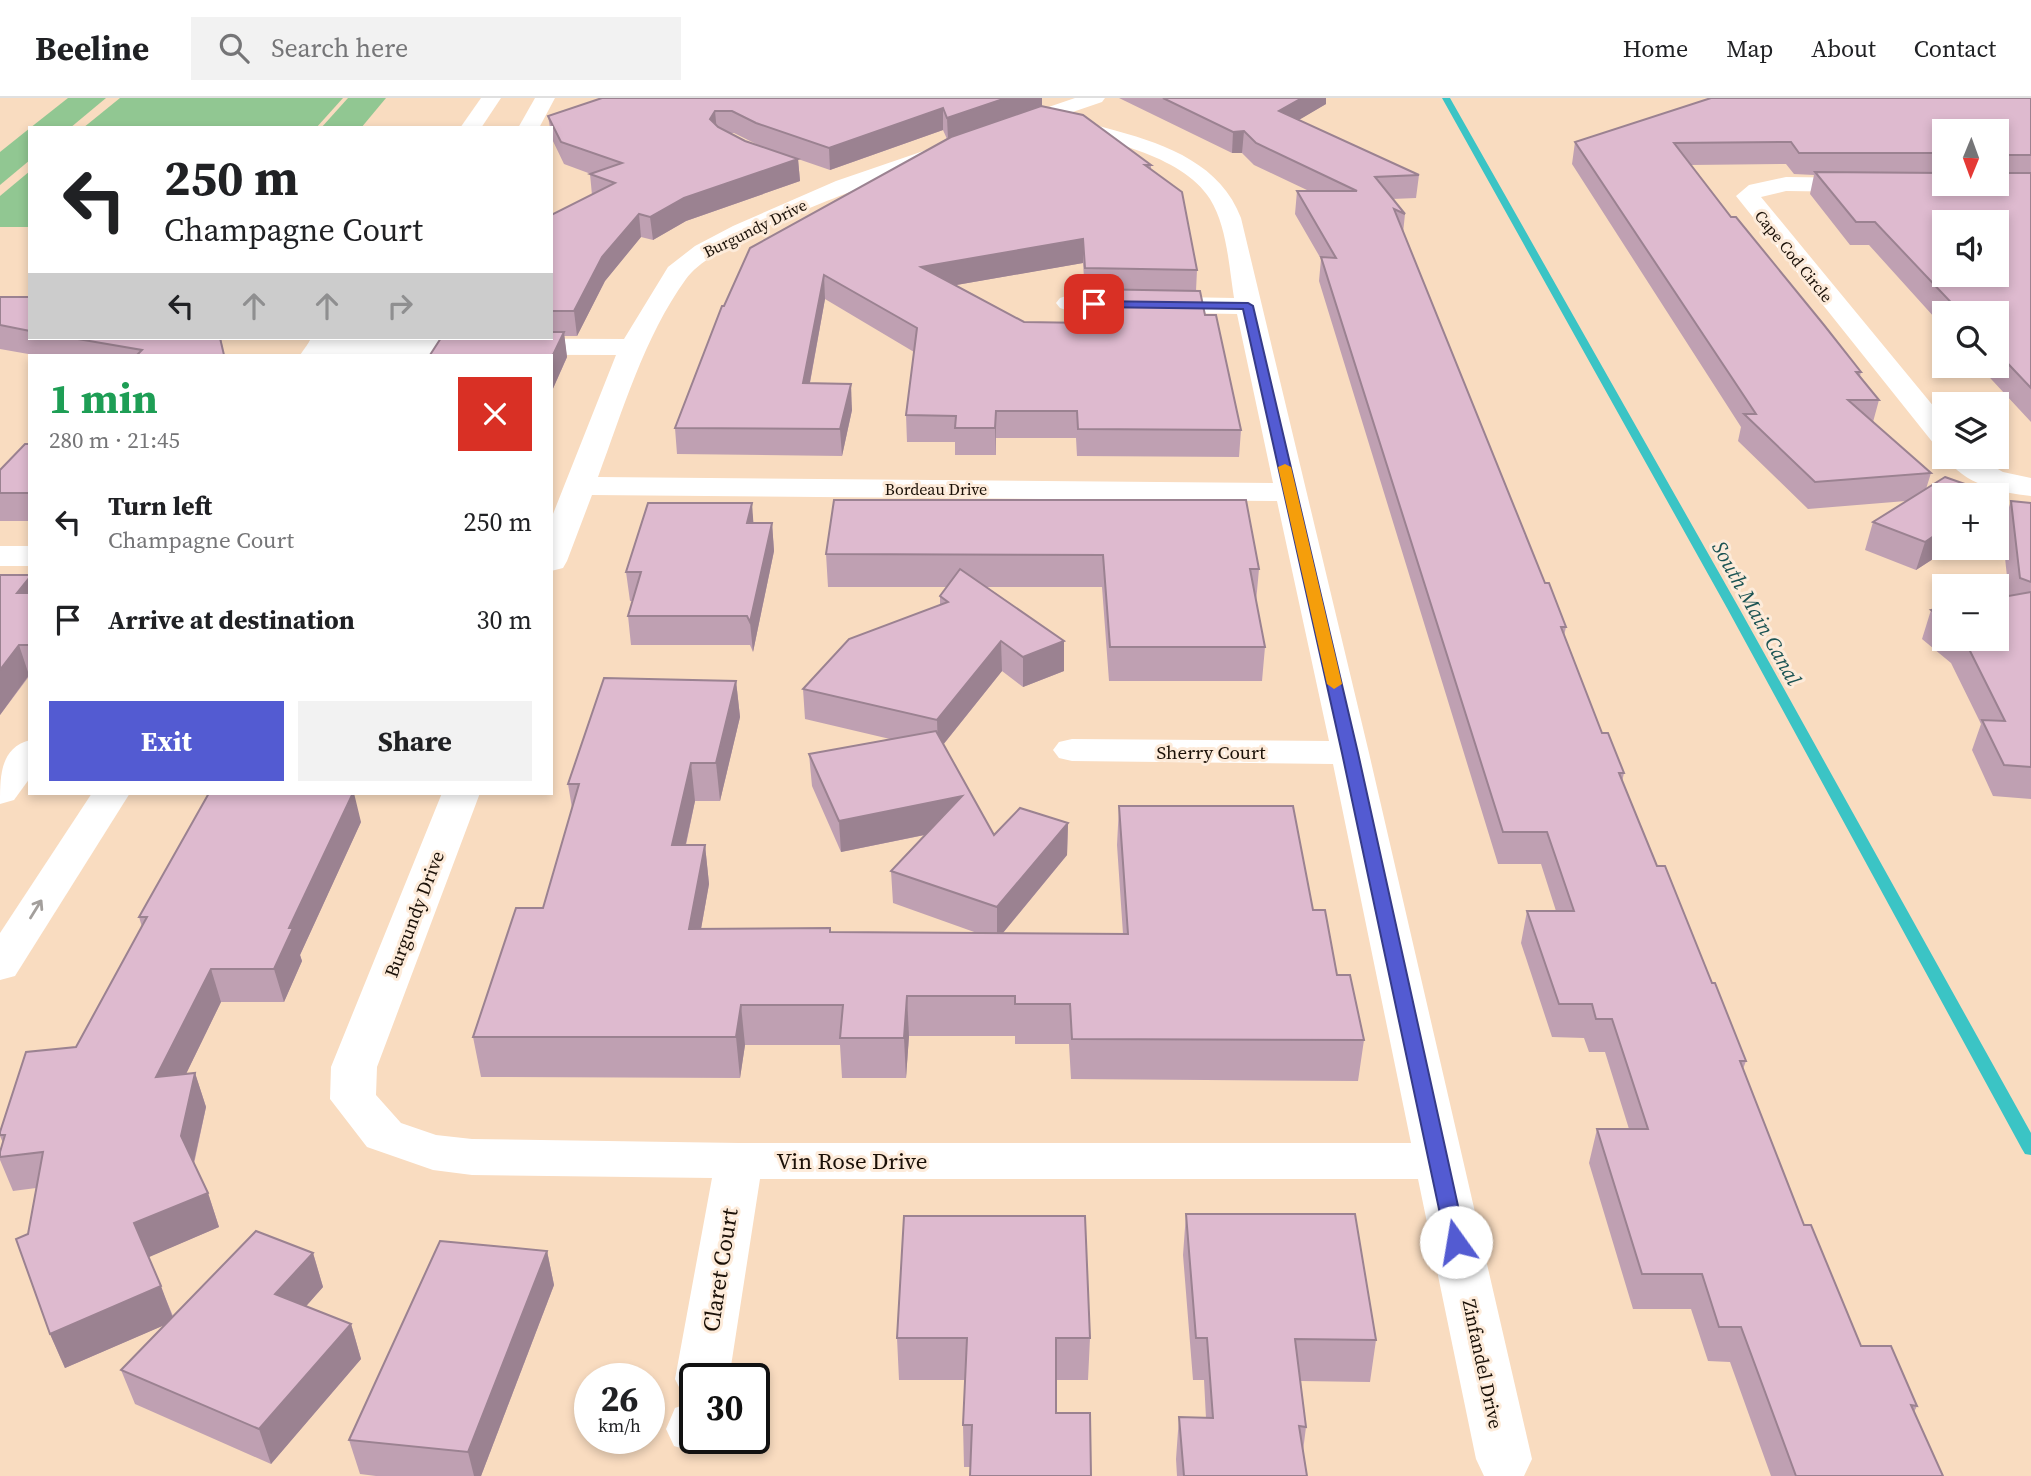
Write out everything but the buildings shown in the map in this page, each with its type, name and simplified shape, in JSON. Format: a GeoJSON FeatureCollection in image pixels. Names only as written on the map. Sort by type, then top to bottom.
{"type":"FeatureCollection","features":[{"type":"Feature","properties":{"kind":"street"},"geometry":{"type":"LineString","coordinates":[[471,126],[491,98]]}},
{"type":"Feature","properties":{"kind":"street"},"geometry":{"type":"LineString","coordinates":[[529,126],[545,98]]}},
{"type":"Feature","properties":{"kind":"street","name":"Zinfandel Drive"},"geometry":{"type":"LineString","coordinates":[[1095,98],[1025,122],[1146,147],[1181,162],[1204,178],[1221,198],[1242,268],[1248,306],[1350,753],[1504,1459]]}},
{"type":"Feature","properties":{"kind":"street","name":"Burgundy Drive"},"geometry":{"type":"LineString","coordinates":[[553,556],[633,347],[677,272],[704,251],[741,232],[845,186],[960,145]]}},
{"type":"Feature","properties":{"kind":"street"},"geometry":{"type":"LineString","coordinates":[[809,173],[845,186]]}},
{"type":"Feature","properties":{"kind":"street","name":"Cape Cod Circle"},"geometry":{"type":"LineString","coordinates":[[1891,185],[1793,184],[1763,188],[1748,196],[1932,423]]}},
{"type":"Feature","properties":{"kind":"street"},"geometry":{"type":"LineString","coordinates":[[1069,303],[1248,306]]}},
{"type":"Feature","properties":{"kind":"street"},"geometry":{"type":"LineString","coordinates":[[320,346],[633,347]]}},
{"type":"Feature","properties":{"kind":"street"},"geometry":{"type":"LineString","coordinates":[[1974,469],[2007,482],[2031,487]]}},
{"type":"Feature","properties":{"kind":"street","name":"Bordeau Drive"},"geometry":{"type":"LineString","coordinates":[[581,486],[1290,492]]}},
{"type":"Feature","properties":{"kind":"street"},"geometry":{"type":"LineString","coordinates":[[0,556],[28,556]]}},
{"type":"Feature","properties":{"kind":"street","name":"Sherry Court"},"geometry":{"type":"LineString","coordinates":[[1072,750],[1350,753]]}},
{"type":"Feature","properties":{"kind":"street"},"geometry":{"type":"LineString","coordinates":[[0,792],[28,754]]}},
{"type":"Feature","properties":{"kind":"street"},"geometry":{"type":"LineString","coordinates":[[0,966],[110,795]]}},
{"type":"Feature","properties":{"kind":"street","name":"Burgundy Drive"},"geometry":{"type":"LineString","coordinates":[[366,1035],[460,795]]}},
{"type":"Feature","properties":{"kind":"street","name":"Vin Rose Drive"},"geometry":{"type":"LineString","coordinates":[[366,1035],[354,1067],[353,1099],[384,1135],[433,1152],[472,1157],[739,1161],[1438,1161]]}},
{"type":"Feature","properties":{"kind":"street","name":"Claret Court"},"geometry":{"type":"LineString","coordinates":[[705,1363],[739,1161]]}},
{"type":"Feature","properties":{"kind":"green space"},"geometry":{"type":"Polygon","coordinates":[[[68,98],[106,98],[72,126],[33,126],[68,98]]]}},
{"type":"Feature","properties":{"kind":"green space"},"geometry":{"type":"Polygon","coordinates":[[[120,98],[343,98],[318,126],[85,126],[120,98]]]}},
{"type":"Feature","properties":{"kind":"green space"},"geometry":{"type":"Polygon","coordinates":[[[348,98],[386,98],[363,126],[323,126],[348,98]]]}},
{"type":"Feature","properties":{"kind":"green space"},"geometry":{"type":"Polygon","coordinates":[[[28,130],[28,162],[0,185],[0,152],[28,130]]]}},
{"type":"Feature","properties":{"kind":"green space"},"geometry":{"type":"Polygon","coordinates":[[[28,173],[28,227],[0,227],[0,196],[28,173]]]}},
{"type":"Feature","properties":{"kind":"waterway","name":"South Main Canal"},"geometry":{"type":"LineString","coordinates":[[1446,98],[1733,608],[2031,1149]]}},
{"type":"Feature","properties":{"kind":"slow traffic"},"geometry":{"type":"LineString","coordinates":[[1285,467],[1334,684]]}},
{"type":"Feature","properties":{"kind":"route"},"geometry":{"type":"LineString","coordinates":[[1094,304],[1248,306],[1350,753],[1456,1242]]}}]}
